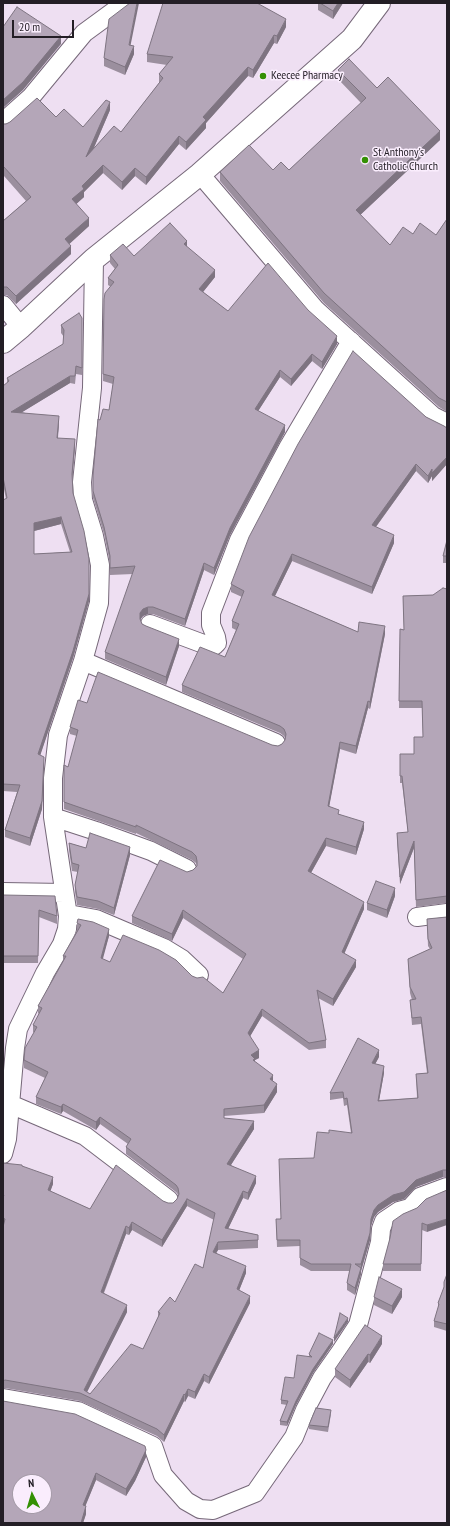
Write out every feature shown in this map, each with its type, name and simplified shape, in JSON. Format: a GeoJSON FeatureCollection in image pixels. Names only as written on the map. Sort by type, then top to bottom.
{"type":"FeatureCollection","features":[{"type":"Feature","properties":{"kind":"street"},"geometry":{"type":"LineString","coordinates":[[3,122],[31,97],[84,33],[125,3]]}},
{"type":"Feature","properties":{"kind":"street"},"geometry":{"type":"LineString","coordinates":[[3,342],[94,259],[200,174],[352,39],[379,3]]}},
{"type":"Feature","properties":{"kind":"street"},"geometry":{"type":"LineString","coordinates":[[200,174],[316,310],[433,416],[447,423]]}},
{"type":"Feature","properties":{"kind":"street"},"geometry":{"type":"LineString","coordinates":[[3,1154],[7,1139],[18,1029],[41,980],[62,944],[68,916],[53,817],[53,778],[58,735],[83,661],[99,603],[100,565],[94,536],[83,500],[82,482],[92,388],[94,259]]}},
{"type":"Feature","properties":{"kind":"street"},"geometry":{"type":"LineString","coordinates":[[3,305],[21,327]]}},
{"type":"Feature","properties":{"kind":"street"},"geometry":{"type":"LineString","coordinates":[[150,624],[209,646],[214,646],[217,644],[211,625],[210,613],[239,540],[289,446],[351,341]]}},
{"type":"Feature","properties":{"kind":"street"},"geometry":{"type":"LineString","coordinates":[[83,661],[276,743]]}},
{"type":"Feature","properties":{"kind":"street"},"geometry":{"type":"LineString","coordinates":[[53,817],[151,851],[187,869]]}},
{"type":"Feature","properties":{"kind":"street"},"geometry":{"type":"LineString","coordinates":[[3,892],[64,893]]}},
{"type":"Feature","properties":{"kind":"street"},"geometry":{"type":"LineString","coordinates":[[417,917],[447,913]]}},
{"type":"Feature","properties":{"kind":"street"},"geometry":{"type":"LineString","coordinates":[[68,916],[74,915],[96,919],[164,948],[182,959],[199,975]]}},
{"type":"Feature","properties":{"kind":"street"},"geometry":{"type":"LineString","coordinates":[[10,1104],[85,1136],[169,1200]]}},
{"type":"Feature","properties":{"kind":"street"},"geometry":{"type":"LineString","coordinates":[[3,1398],[78,1411],[153,1446],[163,1475],[186,1501],[200,1509],[213,1510],[255,1493],[294,1437],[305,1410],[322,1378],[342,1351],[358,1324],[380,1242],[380,1229],[384,1221],[399,1211],[410,1208],[420,1197],[447,1186]]}},
{"type":"Feature","properties":{"kind":"building"},"geometry":{"type":"Polygon","coordinates":[[[130,3],[137,3],[129,45],[134,46],[125,67],[104,58],[109,19],[130,3]]]}},
{"type":"Feature","properties":{"kind":"building"},"geometry":{"type":"Polygon","coordinates":[[[163,3],[257,3],[286,19],[277,36],[274,35],[253,70],[248,67],[203,117],[206,120],[186,142],[179,136],[146,177],[135,168],[122,182],[103,165],[82,186],[84,189],[72,199],[89,218],[65,239],[71,246],[16,296],[7,287],[3,287],[3,221],[31,197],[4,167],[3,168],[3,124],[10,122],[37,98],[56,117],[64,109],[83,127],[106,100],[110,102],[86,157],[114,126],[121,132],[163,78],[159,74],[173,57],[147,54],[163,3]]]}},
{"type":"Feature","properties":{"kind":"building"},"geometry":{"type":"Polygon","coordinates":[[[320,3],[338,3],[333,11],[320,3]]]}},
{"type":"Feature","properties":{"kind":"building"},"geometry":{"type":"Polygon","coordinates":[[[17,7],[61,36],[23,82],[3,100],[3,27],[17,7]]]}},
{"type":"Feature","properties":{"kind":"building"},"geometry":{"type":"Polygon","coordinates":[[[349,59],[377,88],[388,77],[440,131],[356,210],[390,245],[403,227],[413,234],[420,223],[436,235],[447,219],[447,402],[439,398],[324,293],[220,172],[249,145],[273,170],[281,162],[289,170],[366,98],[338,70],[349,59]]]}},
{"type":"Feature","properties":{"kind":"building"},"geometry":{"type":"Polygon","coordinates":[[[170,223],[187,241],[184,244],[215,270],[199,289],[228,311],[268,263],[308,310],[337,336],[322,362],[312,354],[291,379],[280,370],[255,409],[285,425],[230,528],[214,568],[204,563],[185,619],[153,607],[143,609],[140,613],[142,624],[179,639],[166,677],[105,652],[135,566],[110,568],[110,556],[104,527],[93,491],[93,475],[98,419],[100,420],[103,409],[109,410],[114,377],[103,374],[104,299],[105,293],[114,282],[108,278],[118,265],[110,255],[123,244],[134,256],[170,223]]]}},
{"type":"Feature","properties":{"kind":"building"},"geometry":{"type":"Polygon","coordinates":[[[79,313],[82,318],[82,368],[76,366],[75,376],[70,376],[11,412],[59,416],[57,438],[75,439],[72,474],[73,493],[84,531],[89,559],[89,594],[73,651],[38,754],[44,757],[42,801],[30,838],[5,830],[20,785],[3,784],[3,500],[7,498],[3,477],[3,386],[9,381],[7,378],[63,344],[64,330],[61,325],[79,313]],[[61,517],[34,523],[34,554],[72,552],[61,517]]]}},
{"type":"Feature","properties":{"kind":"building"},"geometry":{"type":"Polygon","coordinates":[[[353,351],[426,417],[447,428],[447,457],[432,473],[432,469],[428,476],[416,464],[372,525],[394,535],[372,587],[292,554],[272,595],[358,632],[359,622],[385,626],[370,702],[368,701],[356,746],[340,742],[328,806],[339,810],[338,814],[364,822],[356,847],[326,838],[308,871],[364,902],[342,952],[356,960],[333,999],[317,990],[326,1040],[309,1043],[262,1009],[248,1033],[259,1050],[251,1055],[255,1059],[253,1060],[273,1075],[270,1079],[277,1084],[264,1105],[224,1109],[224,1118],[254,1121],[227,1164],[256,1176],[248,1193],[243,1191],[225,1228],[258,1235],[258,1240],[218,1242],[213,1252],[246,1266],[237,1289],[250,1296],[209,1377],[204,1374],[195,1392],[188,1389],[185,1395],[184,1394],[164,1435],[157,1429],[80,1393],[5,1380],[3,1381],[3,1227],[5,1219],[3,1218],[3,1163],[22,1165],[53,1177],[48,1190],[90,1209],[116,1165],[163,1201],[173,1203],[177,1199],[179,1194],[176,1185],[126,1147],[131,1139],[100,1117],[96,1122],[63,1104],[61,1107],[36,1097],[48,1072],[24,1060],[25,1048],[37,1027],[33,1025],[42,1008],[38,1006],[66,956],[63,956],[81,925],[77,923],[78,919],[93,922],[109,929],[101,958],[110,962],[123,935],[159,950],[176,960],[192,976],[197,978],[203,977],[223,993],[246,954],[183,910],[172,934],[132,916],[160,860],[187,872],[193,870],[197,866],[196,856],[192,852],[136,825],[136,827],[64,802],[64,765],[68,767],[78,730],[70,727],[78,700],[87,703],[98,672],[272,745],[278,746],[282,744],[285,740],[286,734],[284,729],[280,726],[182,685],[200,647],[225,657],[239,624],[232,621],[244,591],[231,584],[249,537],[298,444],[353,351]],[[187,1199],[162,1240],[132,1222],[129,1228],[126,1226],[101,1292],[127,1305],[84,1390],[90,1394],[131,1344],[143,1349],[160,1313],[158,1312],[170,1297],[175,1302],[195,1264],[203,1268],[215,1213],[187,1199]]]}},
{"type":"Feature","properties":{"kind":"building"},"geometry":{"type":"Polygon","coordinates":[[[447,540],[447,556],[443,556],[447,540]]]}},
{"type":"Feature","properties":{"kind":"building"},"geometry":{"type":"Polygon","coordinates":[[[443,588],[447,589],[447,896],[416,900],[414,841],[400,877],[397,833],[408,832],[402,776],[400,776],[400,754],[414,754],[414,737],[423,737],[422,701],[399,701],[400,629],[404,630],[403,596],[433,595],[443,588]]]}},
{"type":"Feature","properties":{"kind":"building"},"geometry":{"type":"Polygon","coordinates":[[[90,833],[130,847],[114,908],[98,901],[77,897],[75,885],[79,865],[72,863],[69,843],[86,848],[90,833]]]}},
{"type":"Feature","properties":{"kind":"building"},"geometry":{"type":"Polygon","coordinates":[[[376,881],[395,888],[387,910],[367,903],[376,881]]]}},
{"type":"Feature","properties":{"kind":"building"},"geometry":{"type":"Polygon","coordinates":[[[3,895],[55,896],[57,916],[39,910],[38,956],[3,956],[3,895]]]}},
{"type":"Feature","properties":{"kind":"building"},"geometry":{"type":"Polygon","coordinates":[[[447,917],[447,1170],[443,1170],[416,1180],[404,1192],[393,1195],[378,1205],[374,1210],[371,1219],[370,1233],[361,1264],[355,1264],[361,1268],[355,1288],[347,1283],[351,1264],[311,1264],[300,1258],[300,1240],[277,1240],[276,1219],[281,1219],[279,1159],[314,1158],[317,1132],[329,1133],[329,1130],[352,1133],[347,1098],[344,1099],[343,1092],[330,1093],[358,1038],[379,1050],[372,1063],[384,1066],[378,1101],[418,1098],[416,1074],[428,1073],[421,1017],[412,1018],[410,1000],[416,999],[410,987],[408,959],[432,948],[428,939],[427,919],[447,917]]]}},
{"type":"Feature","properties":{"kind":"building"},"geometry":{"type":"Polygon","coordinates":[[[447,1190],[447,1219],[427,1225],[422,1223],[421,1264],[383,1264],[393,1221],[403,1214],[417,1208],[426,1199],[447,1190]]]}},
{"type":"Feature","properties":{"kind":"building"},"geometry":{"type":"Polygon","coordinates":[[[447,1274],[447,1324],[434,1321],[447,1274]]]}},
{"type":"Feature","properties":{"kind":"building"},"geometry":{"type":"Polygon","coordinates":[[[379,1277],[402,1289],[392,1306],[374,1297],[379,1277]]]}},
{"type":"Feature","properties":{"kind":"building"},"geometry":{"type":"Polygon","coordinates":[[[340,1313],[348,1318],[334,1338],[340,1313]]]}},
{"type":"Feature","properties":{"kind":"building"},"geometry":{"type":"Polygon","coordinates":[[[365,1325],[382,1336],[370,1355],[368,1354],[350,1380],[335,1369],[365,1325]]]}},
{"type":"Feature","properties":{"kind":"building"},"geometry":{"type":"Polygon","coordinates":[[[319,1333],[333,1340],[313,1369],[287,1422],[280,1421],[288,1401],[281,1400],[285,1377],[294,1378],[297,1355],[312,1357],[309,1354],[319,1333]]]}},
{"type":"Feature","properties":{"kind":"building"},"geometry":{"type":"Polygon","coordinates":[[[3,1401],[75,1414],[145,1446],[146,1450],[126,1489],[96,1473],[83,1505],[86,1506],[81,1523],[3,1523],[3,1401]]]}},
{"type":"Feature","properties":{"kind":"building"},"geometry":{"type":"Polygon","coordinates":[[[316,1408],[331,1410],[328,1427],[309,1425],[316,1408]]]}},
{"type":"Feature","properties":{"kind":"place","name":"Keecee Pharmacy"},"geometry":{"type":"Point","coordinates":[263,76]}},
{"type":"Feature","properties":{"kind":"place","name":"St Anthony's Catholic Church"},"geometry":{"type":"Point","coordinates":[365,160]}}]}
